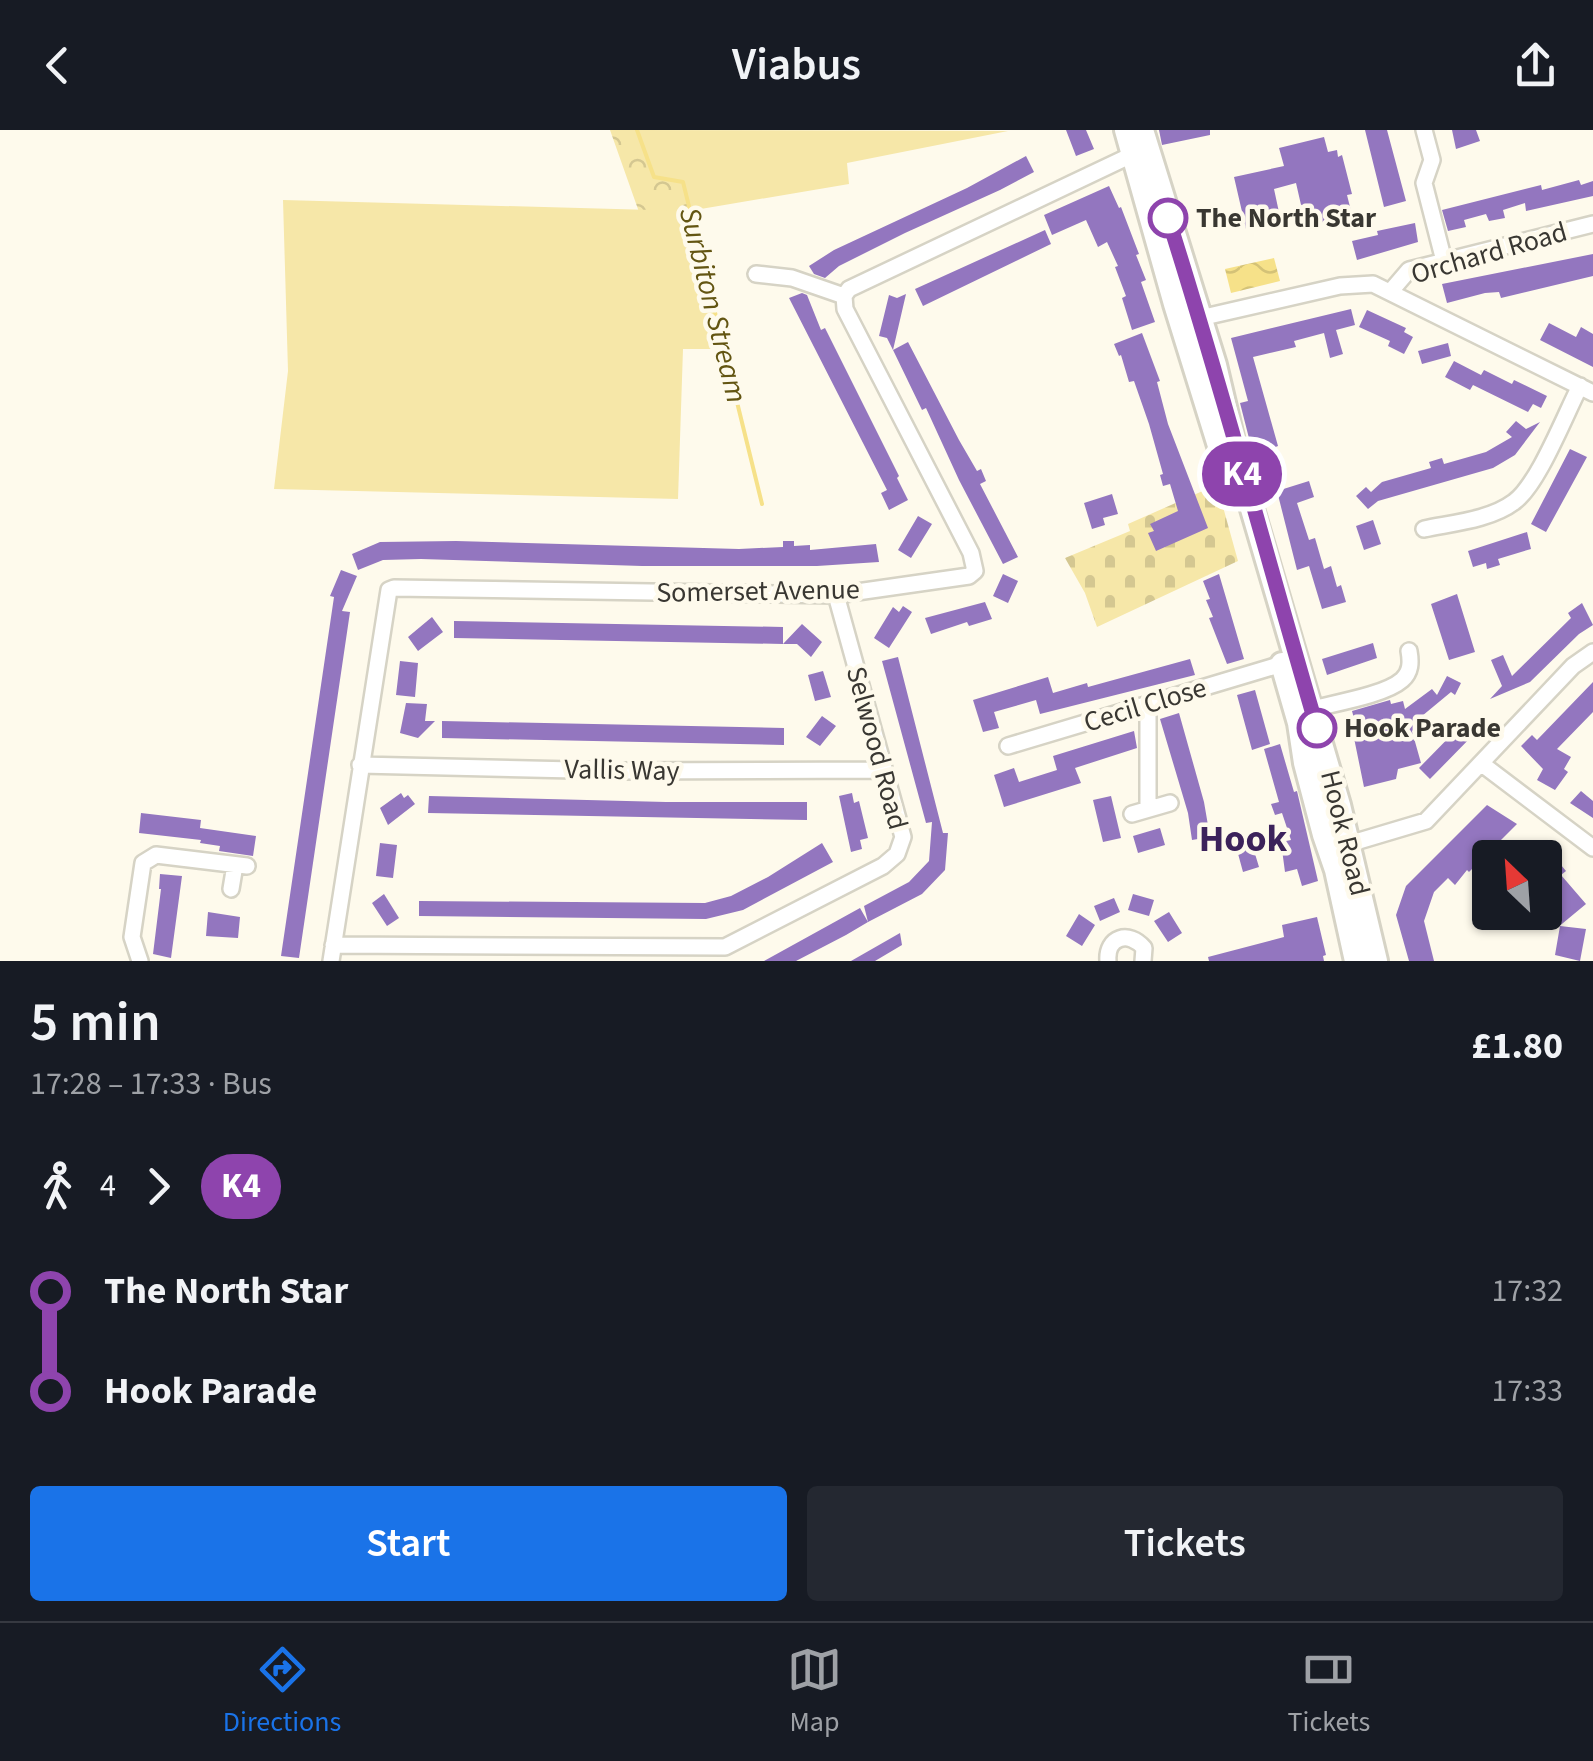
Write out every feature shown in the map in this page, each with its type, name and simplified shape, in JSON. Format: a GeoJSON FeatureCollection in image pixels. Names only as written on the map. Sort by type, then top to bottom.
{"type":"FeatureCollection","features":[{"type":"Feature","properties":{"kind":"highway","name":"Hook Road"},"geometry":{"type":"LineString","coordinates":[[1126,130],[1140,144],[1200,318],[1312,710],[1340,846],[1356,961]]}},
{"type":"Feature","properties":{"kind":"highway","name":"Hook Road"},"geometry":{"type":"LineString","coordinates":[[1140,144],[1299,724],[1314,799],[1340,846],[1376,961]]}},
{"type":"Feature","properties":{"kind":"street"},"geometry":{"type":"LineString","coordinates":[[1424,130],[1432,160],[1424,183],[1444,261]]}},
{"type":"Feature","properties":{"kind":"street"},"geometry":{"type":"LineString","coordinates":[[756,274],[792,278],[844,296],[849,289],[1140,144]]}},
{"type":"Feature","properties":{"kind":"street","name":"Orchard Road"},"geometry":{"type":"LineString","coordinates":[[1391,291],[1408,270],[1593,224]]}},
{"type":"Feature","properties":{"kind":"street"},"geometry":{"type":"LineString","coordinates":[[1200,318],[1357,283],[1372,284],[1587,390],[1527,490],[1512,504],[1424,530]]}},
{"type":"Feature","properties":{"kind":"street","name":"Somerset Avenue"},"geometry":{"type":"LineString","coordinates":[[332,953],[389,590],[836,595],[975,572],[976,565],[846,309],[844,296]]}},
{"type":"Feature","properties":{"kind":"street","name":"Selwood Road"},"geometry":{"type":"LineString","coordinates":[[332,953],[725,946],[883,866],[898,854],[903,837],[836,595]]}},
{"type":"Feature","properties":{"kind":"street"},"geometry":{"type":"LineString","coordinates":[[1312,710],[1390,687],[1404,679],[1412,664],[1409,651]]}},
{"type":"Feature","properties":{"kind":"street"},"geometry":{"type":"LineString","coordinates":[[1340,846],[1426,821],[1573,666],[1593,652]]}},
{"type":"Feature","properties":{"kind":"street","name":"Cecil Close"},"geometry":{"type":"LineString","coordinates":[[1008,746],[1282,664]]}},
{"type":"Feature","properties":{"kind":"street"},"geometry":{"type":"LineString","coordinates":[[1148,705],[1140,812],[1170,803]]}},
{"type":"Feature","properties":{"kind":"street"},"geometry":{"type":"LineString","coordinates":[[1482,764],[1593,848]]}},
{"type":"Feature","properties":{"kind":"street","name":"Vallis Way"},"geometry":{"type":"LineString","coordinates":[[360,765],[636,771],[884,770]]}},
{"type":"Feature","properties":{"kind":"street"},"geometry":{"type":"LineString","coordinates":[[140,961],[132,937],[143,863],[156,855],[241,866],[232,889]]}},
{"type":"Feature","properties":{"kind":"street"},"geometry":{"type":"LineString","coordinates":[[1108,961],[1113,942],[1125,936],[1137,940],[1144,948],[1143,961]]}},
{"type":"Feature","properties":{"kind":"green space"},"geometry":{"type":"Polygon","coordinates":[[[610,130],[637,130],[654,177],[683,181],[689,211],[639,212],[610,130]]]}},
{"type":"Feature","properties":{"kind":"green space"},"geometry":{"type":"Polygon","coordinates":[[[637,130],[1008,131],[847,163],[849,184],[689,211],[723,349],[683,349],[678,499],[274,489],[288,371],[283,200],[688,211],[683,181],[654,178],[637,130]]]}},
{"type":"Feature","properties":{"kind":"green space"},"geometry":{"type":"Polygon","coordinates":[[[1214,486],[1238,561],[1097,627],[1085,593],[1065,558],[1130,531],[1128,524],[1214,486]]]}},
{"type":"Feature","properties":{"kind":"water"},"geometry":{"type":"Polygon","coordinates":[[[1274,258],[1280,281],[1231,293],[1225,269],[1274,258]]]}},
{"type":"Feature","properties":{"kind":"building"},"geometry":{"type":"Polygon","coordinates":[[[1066,130],[1086,130],[1094,149],[1076,156],[1066,130]]]}},
{"type":"Feature","properties":{"kind":"building"},"geometry":{"type":"Polygon","coordinates":[[[1159,130],[1210,130],[1210,135],[1162,145],[1159,130]]]}},
{"type":"Feature","properties":{"kind":"building"},"geometry":{"type":"Polygon","coordinates":[[[1365,130],[1387,130],[1406,201],[1384,207],[1365,130]]]}},
{"type":"Feature","properties":{"kind":"building"},"geometry":{"type":"Polygon","coordinates":[[[1452,130],[1476,130],[1480,141],[1456,149],[1452,130]]]}},
{"type":"Feature","properties":{"kind":"building"},"geometry":{"type":"Polygon","coordinates":[[[1324,137],[1328,152],[1337,150],[1338,157],[1342,155],[1352,194],[1347,195],[1352,215],[1307,231],[1296,183],[1274,189],[1280,217],[1269,221],[1270,224],[1246,229],[1234,177],[1284,166],[1279,148],[1324,137]]]}},
{"type":"Feature","properties":{"kind":"building"},"geometry":{"type":"Polygon","coordinates":[[[1026,156],[1034,172],[1000,190],[839,266],[825,278],[814,274],[809,266],[834,250],[1026,156]]]}},
{"type":"Feature","properties":{"kind":"building"},"geometry":{"type":"Polygon","coordinates":[[[1579,180],[1581,185],[1593,181],[1593,196],[1526,211],[1525,203],[1503,210],[1505,218],[1489,221],[1486,214],[1464,220],[1466,227],[1448,231],[1442,210],[1541,185],[1542,190],[1579,180]]]}},
{"type":"Feature","properties":{"kind":"building"},"geometry":{"type":"Polygon","coordinates":[[[1109,186],[1139,254],[1136,255],[1146,280],[1141,282],[1155,322],[1132,330],[1122,298],[1126,296],[1115,267],[1118,266],[1107,242],[1098,247],[1086,220],[1052,235],[1044,215],[1109,186]]]}},
{"type":"Feature","properties":{"kind":"building"},"geometry":{"type":"Polygon","coordinates":[[[1415,223],[1418,242],[1357,260],[1352,241],[1415,223]]]}},
{"type":"Feature","properties":{"kind":"building"},"geometry":{"type":"Polygon","coordinates":[[[1045,230],[1051,244],[923,306],[915,289],[1045,230]]]}},
{"type":"Feature","properties":{"kind":"building"},"geometry":{"type":"Polygon","coordinates":[[[1593,254],[1593,276],[1501,298],[1499,292],[1485,293],[1447,303],[1442,284],[1593,254]]]}},
{"type":"Feature","properties":{"kind":"building"},"geometry":{"type":"Polygon","coordinates":[[[906,294],[893,350],[887,338],[879,336],[889,295],[897,298],[906,294]]]}},
{"type":"Feature","properties":{"kind":"building"},"geometry":{"type":"Polygon","coordinates":[[[807,295],[821,330],[825,328],[899,476],[908,500],[889,510],[881,493],[887,490],[789,298],[807,295]]]}},
{"type":"Feature","properties":{"kind":"building"},"geometry":{"type":"Polygon","coordinates":[[[1351,309],[1355,325],[1336,330],[1343,354],[1330,358],[1324,333],[1294,341],[1296,347],[1253,357],[1278,446],[1273,448],[1283,482],[1262,489],[1240,403],[1248,401],[1231,338],[1351,309]]]}},
{"type":"Feature","properties":{"kind":"building"},"geometry":{"type":"Polygon","coordinates":[[[1367,310],[1406,328],[1404,332],[1413,337],[1404,354],[1388,346],[1390,341],[1359,327],[1367,310]]]}},
{"type":"Feature","properties":{"kind":"building"},"geometry":{"type":"Polygon","coordinates":[[[1549,323],[1576,337],[1581,327],[1593,334],[1593,367],[1540,340],[1549,323]]]}},
{"type":"Feature","properties":{"kind":"building"},"geometry":{"type":"Polygon","coordinates":[[[1142,333],[1160,381],[1157,382],[1168,424],[1208,528],[1156,551],[1148,533],[1154,531],[1150,524],[1178,511],[1170,484],[1163,486],[1163,474],[1134,381],[1129,382],[1114,344],[1142,333]]]}},
{"type":"Feature","properties":{"kind":"building"},"geometry":{"type":"Polygon","coordinates":[[[908,342],[959,440],[977,471],[981,469],[986,481],[980,484],[1018,557],[1003,564],[926,408],[922,410],[893,350],[908,342]]]}},
{"type":"Feature","properties":{"kind":"building"},"geometry":{"type":"Polygon","coordinates":[[[1448,343],[1451,356],[1422,364],[1418,351],[1448,343]]]}},
{"type":"Feature","properties":{"kind":"building"},"geometry":{"type":"Polygon","coordinates":[[[1454,361],[1481,375],[1484,370],[1547,396],[1541,408],[1533,404],[1528,412],[1473,385],[1470,390],[1445,377],[1454,361]]]}},
{"type":"Feature","properties":{"kind":"building"},"geometry":{"type":"Polygon","coordinates":[[[1516,421],[1526,429],[1540,422],[1515,455],[1493,468],[1378,501],[1368,509],[1356,496],[1366,487],[1371,492],[1382,482],[1431,468],[1429,462],[1442,458],[1444,464],[1486,452],[1512,437],[1506,432],[1516,421]]]}},
{"type":"Feature","properties":{"kind":"building"},"geometry":{"type":"Polygon","coordinates":[[[1570,449],[1587,457],[1546,532],[1531,524],[1570,449]]]}},
{"type":"Feature","properties":{"kind":"building"},"geometry":{"type":"Polygon","coordinates":[[[1309,481],[1314,497],[1297,503],[1309,540],[1315,538],[1324,569],[1331,566],[1346,602],[1322,609],[1309,566],[1297,570],[1277,491],[1309,481]]]}},
{"type":"Feature","properties":{"kind":"building"},"geometry":{"type":"Polygon","coordinates":[[[1112,494],[1118,514],[1103,518],[1105,525],[1092,529],[1084,503],[1112,494]]]}},
{"type":"Feature","properties":{"kind":"building"},"geometry":{"type":"Polygon","coordinates":[[[918,516],[932,524],[911,558],[898,550],[918,516]]]}},
{"type":"Feature","properties":{"kind":"building"},"geometry":{"type":"Polygon","coordinates":[[[1373,520],[1381,544],[1364,550],[1356,526],[1373,520]]]}},
{"type":"Feature","properties":{"kind":"building"},"geometry":{"type":"Polygon","coordinates":[[[1527,532],[1531,549],[1498,559],[1500,565],[1487,569],[1486,563],[1473,567],[1468,551],[1527,532]]]}},
{"type":"Feature","properties":{"kind":"building"},"geometry":{"type":"Polygon","coordinates":[[[783,541],[794,541],[794,546],[810,545],[810,550],[876,544],[879,562],[642,566],[421,559],[383,560],[358,570],[352,554],[380,542],[739,549],[783,547],[783,541]]]}},
{"type":"Feature","properties":{"kind":"building"},"geometry":{"type":"Polygon","coordinates":[[[341,570],[357,576],[342,611],[350,612],[299,958],[281,956],[334,597],[330,596],[341,570]]]}},
{"type":"Feature","properties":{"kind":"building"},"geometry":{"type":"Polygon","coordinates":[[[1003,574],[1018,581],[1008,603],[993,596],[1003,574]]]}},
{"type":"Feature","properties":{"kind":"building"},"geometry":{"type":"Polygon","coordinates":[[[1219,574],[1244,659],[1227,664],[1209,618],[1213,617],[1203,581],[1219,574]]]}},
{"type":"Feature","properties":{"kind":"building"},"geometry":{"type":"Polygon","coordinates":[[[1457,594],[1475,652],[1449,660],[1431,604],[1457,594]]]}},
{"type":"Feature","properties":{"kind":"building"},"geometry":{"type":"Polygon","coordinates":[[[985,602],[992,619],[969,626],[967,622],[931,634],[925,618],[985,602]]]}},
{"type":"Feature","properties":{"kind":"building"},"geometry":{"type":"Polygon","coordinates":[[[1582,603],[1593,625],[1530,682],[1490,699],[1502,686],[1491,660],[1503,655],[1512,676],[1571,618],[1568,613],[1582,603]]]}},
{"type":"Feature","properties":{"kind":"building"},"geometry":{"type":"Polygon","coordinates":[[[903,606],[912,612],[889,648],[874,638],[893,607],[899,612],[903,606]]]}},
{"type":"Feature","properties":{"kind":"building"},"geometry":{"type":"Polygon","coordinates":[[[432,617],[443,632],[418,651],[408,637],[432,617]]]}},
{"type":"Feature","properties":{"kind":"building"},"geometry":{"type":"Polygon","coordinates":[[[454,621],[783,627],[783,644],[454,638],[454,621]]]}},
{"type":"Feature","properties":{"kind":"building"},"geometry":{"type":"Polygon","coordinates":[[[802,624],[822,642],[811,657],[797,644],[783,644],[802,624]]]}},
{"type":"Feature","properties":{"kind":"building"},"geometry":{"type":"Polygon","coordinates":[[[1373,643],[1377,658],[1327,675],[1322,659],[1373,643]]]}},
{"type":"Feature","properties":{"kind":"building"},"geometry":{"type":"Polygon","coordinates":[[[898,657],[943,833],[948,833],[945,870],[922,894],[868,922],[864,906],[909,882],[929,861],[932,822],[926,823],[882,661],[898,657]]]}},
{"type":"Feature","properties":{"kind":"building"},"geometry":{"type":"Polygon","coordinates":[[[1190,659],[1195,675],[1040,714],[1036,700],[994,712],[999,728],[983,732],[973,700],[1048,677],[1053,693],[1190,659]]]}},
{"type":"Feature","properties":{"kind":"building"},"geometry":{"type":"Polygon","coordinates":[[[400,661],[418,663],[415,697],[396,695],[400,661]]]}},
{"type":"Feature","properties":{"kind":"building"},"geometry":{"type":"Polygon","coordinates":[[[823,671],[831,697],[815,701],[808,675],[823,671]]]}},
{"type":"Feature","properties":{"kind":"building"},"geometry":{"type":"Polygon","coordinates":[[[1447,676],[1461,683],[1455,695],[1451,692],[1422,716],[1425,720],[1412,731],[1421,763],[1398,769],[1396,779],[1364,787],[1352,711],[1390,700],[1391,704],[1403,701],[1405,709],[1432,689],[1437,695],[1447,676]]]}},
{"type":"Feature","properties":{"kind":"building"},"geometry":{"type":"Polygon","coordinates":[[[1593,682],[1593,712],[1557,749],[1571,757],[1564,769],[1568,772],[1555,790],[1537,780],[1543,769],[1521,746],[1532,735],[1537,740],[1593,682]]]}},
{"type":"Feature","properties":{"kind":"building"},"geometry":{"type":"Polygon","coordinates":[[[1255,690],[1270,744],[1252,750],[1237,695],[1255,690]]]}},
{"type":"Feature","properties":{"kind":"building"},"geometry":{"type":"Polygon","coordinates":[[[406,703],[427,704],[425,721],[435,721],[418,738],[400,733],[406,703]]]}},
{"type":"Feature","properties":{"kind":"building"},"geometry":{"type":"Polygon","coordinates":[[[1179,713],[1210,837],[1192,840],[1188,813],[1160,719],[1179,713]]]}},
{"type":"Feature","properties":{"kind":"building"},"geometry":{"type":"Polygon","coordinates":[[[822,716],[836,726],[820,746],[806,737],[822,716]]]}},
{"type":"Feature","properties":{"kind":"building"},"geometry":{"type":"Polygon","coordinates":[[[1466,720],[1477,731],[1430,779],[1419,768],[1466,720]]]}},
{"type":"Feature","properties":{"kind":"building"},"geometry":{"type":"Polygon","coordinates":[[[442,721],[784,728],[784,745],[442,738],[442,721]]]}},
{"type":"Feature","properties":{"kind":"building"},"geometry":{"type":"Polygon","coordinates":[[[1134,731],[1137,748],[1075,768],[1081,783],[1004,807],[994,775],[1014,768],[1019,782],[1057,770],[1053,756],[1134,731]]]}},
{"type":"Feature","properties":{"kind":"building"},"geometry":{"type":"Polygon","coordinates":[[[1280,744],[1294,792],[1297,791],[1318,881],[1302,886],[1297,869],[1285,872],[1281,842],[1291,840],[1282,813],[1275,815],[1271,804],[1279,802],[1264,749],[1280,744]]]}},
{"type":"Feature","properties":{"kind":"building"},"geometry":{"type":"Polygon","coordinates":[[[1581,791],[1593,801],[1593,818],[1570,803],[1581,791]]]}},
{"type":"Feature","properties":{"kind":"building"},"geometry":{"type":"Polygon","coordinates":[[[401,793],[415,804],[388,825],[380,808],[401,793]]]}},
{"type":"Feature","properties":{"kind":"building"},"geometry":{"type":"Polygon","coordinates":[[[852,793],[854,803],[859,801],[868,838],[860,840],[862,849],[851,852],[839,796],[852,793]]]}},
{"type":"Feature","properties":{"kind":"building"},"geometry":{"type":"Polygon","coordinates":[[[429,796],[807,802],[807,820],[428,813],[429,796]]]}},
{"type":"Feature","properties":{"kind":"building"},"geometry":{"type":"Polygon","coordinates":[[[1111,796],[1121,838],[1103,842],[1093,800],[1111,796]]]}},
{"type":"Feature","properties":{"kind":"building"},"geometry":{"type":"Polygon","coordinates":[[[1487,805],[1517,824],[1501,840],[1472,840],[1472,869],[1455,885],[1448,878],[1434,892],[1424,921],[1434,961],[1409,961],[1396,915],[1406,886],[1487,805]]]}},
{"type":"Feature","properties":{"kind":"building"},"geometry":{"type":"Polygon","coordinates":[[[141,813],[201,820],[200,828],[256,836],[253,856],[219,851],[220,846],[200,843],[201,840],[139,833],[141,813]]]}},
{"type":"Feature","properties":{"kind":"building"},"geometry":{"type":"Polygon","coordinates":[[[1160,828],[1165,845],[1138,853],[1133,836],[1160,828]]]}},
{"type":"Feature","properties":{"kind":"building"},"geometry":{"type":"Polygon","coordinates":[[[1249,834],[1259,867],[1243,872],[1234,839],[1249,834]]]}},
{"type":"Feature","properties":{"kind":"building"},"geometry":{"type":"Polygon","coordinates":[[[380,843],[397,845],[393,878],[376,876],[380,843]]]}},
{"type":"Feature","properties":{"kind":"building"},"geometry":{"type":"Polygon","coordinates":[[[822,843],[833,862],[743,910],[706,919],[419,916],[419,901],[705,903],[731,896],[822,843]]]}},
{"type":"Feature","properties":{"kind":"building"},"geometry":{"type":"Polygon","coordinates":[[[160,874],[182,876],[171,958],[153,954],[160,874]]]}},
{"type":"Feature","properties":{"kind":"building"},"geometry":{"type":"Polygon","coordinates":[[[1562,876],[1586,904],[1562,924],[1562,876]]]}},
{"type":"Feature","properties":{"kind":"building"},"geometry":{"type":"Polygon","coordinates":[[[384,894],[399,918],[387,926],[372,903],[384,894]]]}},
{"type":"Feature","properties":{"kind":"building"},"geometry":{"type":"Polygon","coordinates":[[[1133,894],[1154,900],[1149,916],[1128,910],[1133,894]]]}},
{"type":"Feature","properties":{"kind":"building"},"geometry":{"type":"Polygon","coordinates":[[[1114,898],[1120,912],[1100,921],[1094,906],[1114,898]]]}},
{"type":"Feature","properties":{"kind":"building"},"geometry":{"type":"Polygon","coordinates":[[[860,908],[868,922],[846,935],[796,961],[764,961],[860,908]]]}},
{"type":"Feature","properties":{"kind":"building"},"geometry":{"type":"Polygon","coordinates":[[[208,912],[240,917],[238,938],[206,936],[208,912]]]}},
{"type":"Feature","properties":{"kind":"building"},"geometry":{"type":"Polygon","coordinates":[[[1169,912],[1182,933],[1168,942],[1154,921],[1169,912]]]}},
{"type":"Feature","properties":{"kind":"building"},"geometry":{"type":"Polygon","coordinates":[[[1079,914],[1095,925],[1082,946],[1066,936],[1079,914]]]}},
{"type":"Feature","properties":{"kind":"building"},"geometry":{"type":"Polygon","coordinates":[[[1317,917],[1324,961],[1209,961],[1208,957],[1284,937],[1282,925],[1317,917]]]}},
{"type":"Feature","properties":{"kind":"building"},"geometry":{"type":"Polygon","coordinates":[[[1562,926],[1586,929],[1580,961],[1555,955],[1562,926]]]}},
{"type":"Feature","properties":{"kind":"building"},"geometry":{"type":"Polygon","coordinates":[[[900,933],[902,945],[875,961],[851,961],[900,933]]]}},
{"type":"Feature","properties":{"kind":"waterway","name":"Surbiton Stream"},"geometry":{"type":"LineString","coordinates":[[637,130],[654,177],[683,182],[762,504]]}},
{"type":"Feature","properties":{"kind":"bus line","name":"K4"},"geometry":{"type":"LineString","coordinates":[[1168,218],[1317,728]]}},
{"type":"Feature","properties":{"kind":"place","name":"The North Star"},"geometry":{"type":"Point","coordinates":[1168,218]}},
{"type":"Feature","properties":{"kind":"place","name":"Hook Parade"},"geometry":{"type":"Point","coordinates":[1317,728]}},
{"type":"Feature","properties":{"kind":"district","name":"Hook"},"geometry":{"type":"Point","coordinates":[1243,839]}}]}
